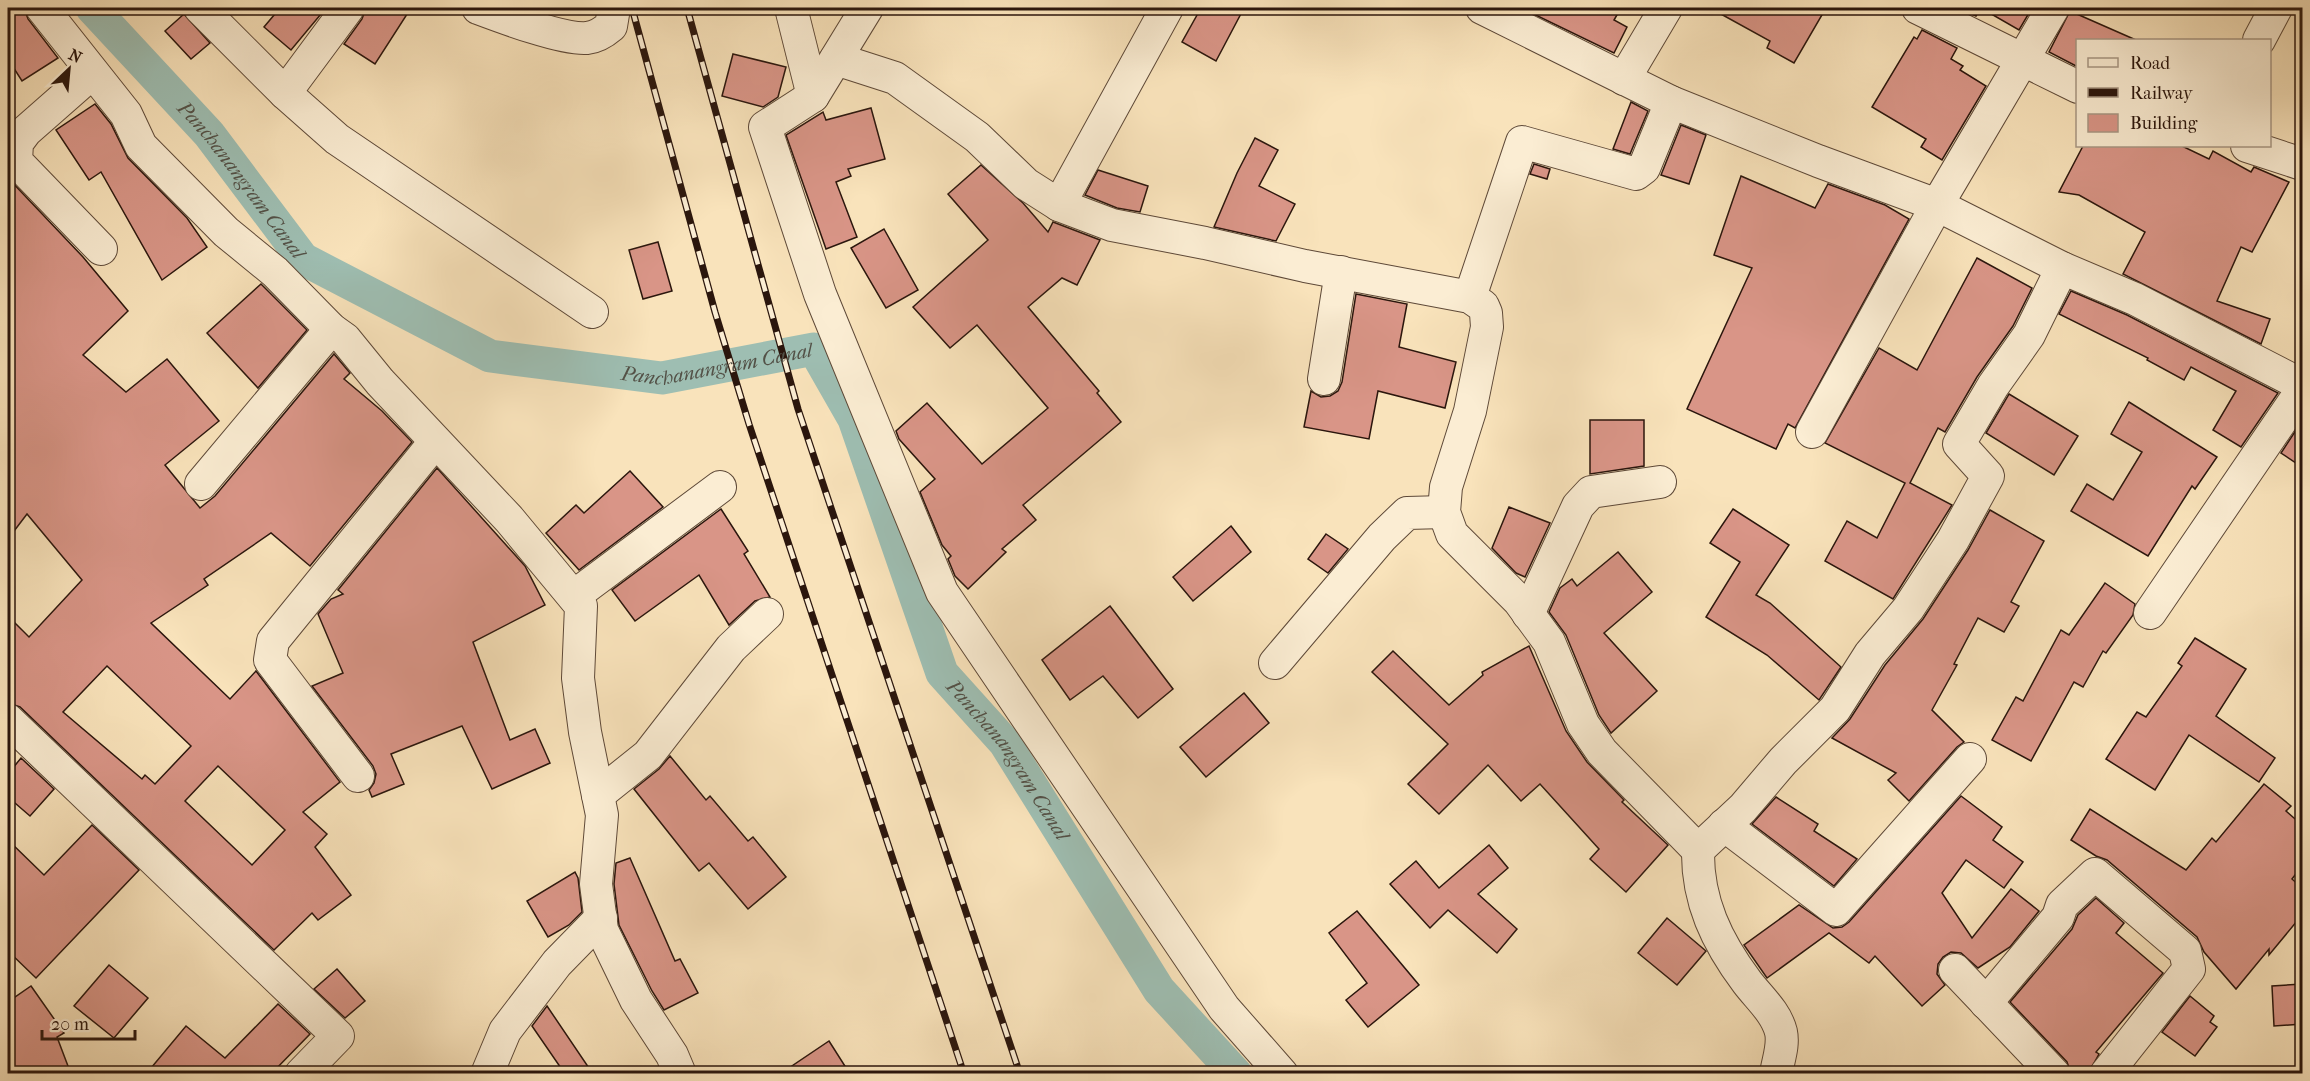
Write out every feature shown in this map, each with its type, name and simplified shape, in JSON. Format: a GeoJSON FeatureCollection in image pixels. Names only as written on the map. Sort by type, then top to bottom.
{"type":"FeatureCollection","features":[{"type":"Feature","properties":{"kind":"street"},"geometry":{"type":"LineString","coordinates":[[42,8],[126,114],[141,146],[226,232],[275,272],[331,329],[345,339],[380,382],[509,519],[581,606],[578,678],[585,732],[603,814],[596,884],[603,930],[636,1000],[672,1055],[680,1074]]}},
{"type":"Feature","properties":{"kind":"street"},"geometry":{"type":"LineString","coordinates":[[200,8],[285,93],[337,139],[592,312]]}},
{"type":"Feature","properties":{"kind":"street"},"geometry":{"type":"LineString","coordinates":[[285,93],[348,8]]}},
{"type":"Feature","properties":{"kind":"street"},"geometry":{"type":"LineString","coordinates":[[478,8],[556,33],[585,38],[601,34],[612,26],[614,8]]}},
{"type":"Feature","properties":{"kind":"street"},"geometry":{"type":"LineString","coordinates":[[791,8],[813,96]]}},
{"type":"Feature","properties":{"kind":"street"},"geometry":{"type":"LineString","coordinates":[[867,8],[813,96],[765,127],[820,294],[942,592],[1224,1008],[1282,1074]]}},
{"type":"Feature","properties":{"kind":"street"},"geometry":{"type":"LineString","coordinates":[[1059,205],[1167,8]]}},
{"type":"Feature","properties":{"kind":"street"},"geometry":{"type":"LineString","coordinates":[[1482,8],[1671,102],[1818,162],[1937,205],[2062,268],[2135,299],[2302,385]]}},
{"type":"Feature","properties":{"kind":"street"},"geometry":{"type":"LineString","coordinates":[[1624,79],[1666,8]]}},
{"type":"Feature","properties":{"kind":"street"},"geometry":{"type":"LineString","coordinates":[[1918,8],[2076,86]]}},
{"type":"Feature","properties":{"kind":"street"},"geometry":{"type":"LineString","coordinates":[[1812,432],[1937,205],[2053,8]]}},
{"type":"Feature","properties":{"kind":"street"},"geometry":{"type":"LineString","coordinates":[[2260,39],[2276,8]]}},
{"type":"Feature","properties":{"kind":"street"},"geometry":{"type":"LineString","coordinates":[[836,59],[895,78],[977,137],[1026,183],[1059,205],[1112,225],[1470,297],[1483,306],[1487,327],[1470,411],[1446,487],[1444,512],[1452,534],[1528,614],[1549,642],[1582,724],[1602,752],[1698,850]]}},
{"type":"Feature","properties":{"kind":"street"},"geometry":{"type":"LineString","coordinates":[[92,73],[17,142],[16,160],[101,249]]}},
{"type":"Feature","properties":{"kind":"street"},"geometry":{"type":"LineString","coordinates":[[1470,297],[1522,142],[1636,174],[1644,168],[1671,102]]}},
{"type":"Feature","properties":{"kind":"street"},"geometry":{"type":"LineString","coordinates":[[2252,147],[2298,156]]}},
{"type":"Feature","properties":{"kind":"street"},"geometry":{"type":"LineString","coordinates":[[1776,1074],[1781,1050],[1780,1032],[1773,1014],[1747,982],[1720,941],[1707,916],[1697,870],[1698,850],[1835,710],[1870,654],[1908,609],[1953,540],[1988,476],[1959,444],[1993,386],[2029,335],[2062,268]]}},
{"type":"Feature","properties":{"kind":"street"},"geometry":{"type":"LineString","coordinates":[[1324,379],[1341,272]]}},
{"type":"Feature","properties":{"kind":"street"},"geometry":{"type":"LineString","coordinates":[[201,484],[331,329]]}},
{"type":"Feature","properties":{"kind":"street"},"geometry":{"type":"LineString","coordinates":[[2150,614],[2302,390]]}},
{"type":"Feature","properties":{"kind":"street"},"geometry":{"type":"LineString","coordinates":[[358,776],[270,660],[273,641],[435,442]]}},
{"type":"Feature","properties":{"kind":"street"},"geometry":{"type":"LineString","coordinates":[[1528,614],[1578,506],[1591,492],[1660,482]]}},
{"type":"Feature","properties":{"kind":"street"},"geometry":{"type":"LineString","coordinates":[[574,596],[720,487]]}},
{"type":"Feature","properties":{"kind":"street"},"geometry":{"type":"LineString","coordinates":[[1275,663],[1382,537],[1407,513],[1444,512]]}},
{"type":"Feature","properties":{"kind":"street"},"geometry":{"type":"LineString","coordinates":[[598,795],[648,755],[672,729],[731,648],[767,614]]}},
{"type":"Feature","properties":{"kind":"street"},"geometry":{"type":"LineString","coordinates":[[8,720],[79,785],[338,1036],[301,1074]]}},
{"type":"Feature","properties":{"kind":"street"},"geometry":{"type":"LineString","coordinates":[[1724,825],[1836,910],[1970,759]]}},
{"type":"Feature","properties":{"kind":"street"},"geometry":{"type":"LineString","coordinates":[[1986,1003],[2058,917],[2062,905],[2095,874],[2185,951],[2189,969],[2106,1074]]}},
{"type":"Feature","properties":{"kind":"street"},"geometry":{"type":"LineString","coordinates":[[487,1074],[505,1031],[557,963],[601,918]]}},
{"type":"Feature","properties":{"kind":"street"},"geometry":{"type":"LineString","coordinates":[[1955,970],[2054,1074]]}},
{"type":"Feature","properties":{"kind":"building"},"geometry":{"type":"Polygon","coordinates":[[[8,8],[24,8],[28,19],[58,58],[22,81],[8,59],[8,8]]]}},
{"type":"Feature","properties":{"kind":"building"},"geometry":{"type":"Polygon","coordinates":[[[280,8],[326,8],[291,50],[264,27],[280,8]]]}},
{"type":"Feature","properties":{"kind":"building"},"geometry":{"type":"Polygon","coordinates":[[[366,8],[411,8],[375,64],[344,44],[362,19],[366,8]]]}},
{"type":"Feature","properties":{"kind":"building"},"geometry":{"type":"Polygon","coordinates":[[[1201,8],[1244,8],[1216,61],[1182,42],[1201,8]]]}},
{"type":"Feature","properties":{"kind":"building"},"geometry":{"type":"Polygon","coordinates":[[[1521,8],[1621,8],[1614,20],[1627,27],[1614,53],[1521,8]]]}},
{"type":"Feature","properties":{"kind":"building"},"geometry":{"type":"Polygon","coordinates":[[[1710,8],[1826,8],[1794,63],[1767,48],[1770,41],[1710,8]]]}},
{"type":"Feature","properties":{"kind":"building"},"geometry":{"type":"Polygon","coordinates":[[[1958,8],[1981,8],[1976,16],[1958,8]]]}},
{"type":"Feature","properties":{"kind":"building"},"geometry":{"type":"Polygon","coordinates":[[[1981,8],[2032,8],[2019,30],[1981,8]]]}},
{"type":"Feature","properties":{"kind":"building"},"geometry":{"type":"Polygon","coordinates":[[[2070,11],[2134,39],[2076,39],[2076,66],[2049,52],[2070,11]]]}},
{"type":"Feature","properties":{"kind":"building"},"geometry":{"type":"Polygon","coordinates":[[[184,14],[210,43],[191,59],[165,31],[184,14]]]}},
{"type":"Feature","properties":{"kind":"building"},"geometry":{"type":"Polygon","coordinates":[[[1922,30],[1957,48],[1951,59],[1963,66],[1960,70],[1986,86],[1942,160],[1921,147],[1926,139],[1872,107],[1914,37],[1917,39],[1922,30]]]}},
{"type":"Feature","properties":{"kind":"building"},"geometry":{"type":"Polygon","coordinates":[[[733,54],[786,67],[778,97],[763,107],[722,96],[733,54]]]}},
{"type":"Feature","properties":{"kind":"building"},"geometry":{"type":"Polygon","coordinates":[[[1631,102],[1648,111],[1630,154],[1613,149],[1631,102]]]}},
{"type":"Feature","properties":{"kind":"building"},"geometry":{"type":"Polygon","coordinates":[[[95,104],[111,124],[128,158],[187,218],[207,247],[162,280],[101,172],[89,180],[56,130],[95,104]]]}},
{"type":"Feature","properties":{"kind":"building"},"geometry":{"type":"Polygon","coordinates":[[[871,108],[885,159],[848,169],[851,176],[836,182],[857,237],[826,249],[786,135],[823,112],[826,120],[871,108]]]}},
{"type":"Feature","properties":{"kind":"building"},"geometry":{"type":"Polygon","coordinates":[[[1681,125],[1706,135],[1689,184],[1661,175],[1681,125]]]}},
{"type":"Feature","properties":{"kind":"building"},"geometry":{"type":"Polygon","coordinates":[[[1255,138],[1278,150],[1259,186],[1295,204],[1276,241],[1214,227],[1255,138]]]}},
{"type":"Feature","properties":{"kind":"building"},"geometry":{"type":"Polygon","coordinates":[[[2082,147],[2184,147],[2209,159],[2213,151],[2251,172],[2254,167],[2289,182],[2252,252],[2241,247],[2217,301],[2270,319],[2261,344],[2123,274],[2145,232],[2079,195],[2059,192],[2082,147]]]}},
{"type":"Feature","properties":{"kind":"building"},"geometry":{"type":"Polygon","coordinates":[[[1534,164],[1550,169],[1547,179],[1530,174],[1534,164]]]}},
{"type":"Feature","properties":{"kind":"building"},"geometry":{"type":"Polygon","coordinates":[[[981,165],[1023,203],[1048,232],[1053,222],[1100,240],[1077,285],[1062,278],[1028,307],[1099,391],[1097,393],[1121,422],[1023,505],[1036,520],[1002,549],[1006,552],[968,589],[955,576],[948,559],[951,556],[942,545],[920,492],[935,479],[899,439],[896,431],[927,403],[982,464],[1048,408],[977,325],[950,348],[913,307],[988,240],[948,194],[981,165]]]}},
{"type":"Feature","properties":{"kind":"building"},"geometry":{"type":"Polygon","coordinates":[[[1098,170],[1148,186],[1140,212],[1117,208],[1085,195],[1098,170]]]}},
{"type":"Feature","properties":{"kind":"building"},"geometry":{"type":"Polygon","coordinates":[[[1741,176],[1815,208],[1828,184],[1885,205],[1909,219],[1795,428],[1788,424],[1776,449],[1687,409],[1752,268],[1714,255],[1741,176]]]}},
{"type":"Feature","properties":{"kind":"building"},"geometry":{"type":"Polygon","coordinates":[[[8,178],[83,257],[128,311],[83,355],[126,392],[167,359],[219,421],[165,465],[200,508],[215,496],[334,354],[350,373],[344,379],[382,411],[412,442],[310,566],[271,533],[204,579],[208,585],[151,623],[230,699],[256,671],[340,782],[303,812],[327,834],[315,847],[351,895],[318,920],[312,913],[274,950],[20,707],[8,703],[8,616],[29,637],[82,580],[27,514],[8,539],[8,178]],[[107,666],[63,712],[142,779],[145,775],[155,784],[191,746],[107,666]],[[218,766],[185,801],[252,865],[285,830],[218,766]]]}},
{"type":"Feature","properties":{"kind":"building"},"geometry":{"type":"Polygon","coordinates":[[[884,229],[918,290],[886,308],[851,248],[884,229]]]}},
{"type":"Feature","properties":{"kind":"building"},"geometry":{"type":"Polygon","coordinates":[[[658,242],[672,291],[643,299],[629,250],[658,242]]]}},
{"type":"Feature","properties":{"kind":"building"},"geometry":{"type":"Polygon","coordinates":[[[1977,258],[2032,288],[2013,326],[1977,377],[1945,432],[1938,428],[1910,483],[1952,505],[1893,599],[1825,561],[1847,521],[1877,538],[1905,483],[1825,443],[1879,348],[1917,370],[1977,258]]]}},
{"type":"Feature","properties":{"kind":"building"},"geometry":{"type":"Polygon","coordinates":[[[261,284],[307,330],[258,388],[207,333],[261,284]]]}},
{"type":"Feature","properties":{"kind":"building"},"geometry":{"type":"Polygon","coordinates":[[[2071,291],[2127,315],[2278,393],[2241,447],[2213,430],[2236,391],[2191,367],[2184,380],[2147,360],[2148,358],[2059,314],[2071,291]]]}},
{"type":"Feature","properties":{"kind":"building"},"geometry":{"type":"Polygon","coordinates":[[[1356,294],[1407,304],[1399,347],[1456,362],[1445,408],[1378,391],[1369,439],[1304,427],[1311,391],[1321,397],[1330,396],[1338,391],[1342,382],[1356,294]]]}},
{"type":"Feature","properties":{"kind":"building"},"geometry":{"type":"Polygon","coordinates":[[[2009,394],[2078,436],[2054,475],[1986,433],[2009,394]]]}},
{"type":"Feature","properties":{"kind":"building"},"geometry":{"type":"Polygon","coordinates":[[[2129,402],[2217,457],[2195,489],[2192,486],[2148,556],[2071,511],[2087,484],[2113,500],[2142,452],[2111,434],[2129,402]]]}},
{"type":"Feature","properties":{"kind":"building"},"geometry":{"type":"Polygon","coordinates":[[[1590,420],[1644,420],[1644,466],[1590,474],[1590,420]]]}},
{"type":"Feature","properties":{"kind":"building"},"geometry":{"type":"Polygon","coordinates":[[[2302,421],[2302,467],[2281,453],[2302,421]]]}},
{"type":"Feature","properties":{"kind":"building"},"geometry":{"type":"Polygon","coordinates":[[[437,468],[525,566],[545,605],[473,642],[510,740],[535,729],[550,763],[492,789],[462,726],[391,754],[404,784],[372,797],[369,790],[376,774],[373,766],[312,686],[343,673],[318,614],[331,599],[343,594],[338,590],[437,468]]]}},
{"type":"Feature","properties":{"kind":"building"},"geometry":{"type":"Polygon","coordinates":[[[630,471],[663,507],[579,570],[546,533],[576,505],[584,513],[630,471]]]}},
{"type":"Feature","properties":{"kind":"building"},"geometry":{"type":"Polygon","coordinates":[[[1509,507],[1550,523],[1525,577],[1516,573],[1492,548],[1509,507]]]}},
{"type":"Feature","properties":{"kind":"building"},"geometry":{"type":"Polygon","coordinates":[[[721,509],[748,551],[744,554],[770,597],[755,601],[729,625],[699,575],[635,621],[612,590],[721,509]]]}},
{"type":"Feature","properties":{"kind":"building"},"geometry":{"type":"Polygon","coordinates":[[[1733,509],[1789,545],[1756,595],[1770,603],[1841,667],[1819,700],[1767,655],[1706,617],[1740,562],[1710,543],[1733,509]]]}},
{"type":"Feature","properties":{"kind":"building"},"geometry":{"type":"Polygon","coordinates":[[[1990,510],[2044,541],[2011,602],[2019,606],[2004,632],[1978,618],[1954,664],[1957,665],[1932,710],[1964,742],[1909,801],[1888,780],[1896,773],[1832,738],[1850,719],[1885,665],[1923,619],[1968,550],[1990,510]]]}},
{"type":"Feature","properties":{"kind":"building"},"geometry":{"type":"Polygon","coordinates":[[[1231,526],[1251,552],[1193,601],[1173,577],[1231,526]]]}},
{"type":"Feature","properties":{"kind":"building"},"geometry":{"type":"Polygon","coordinates":[[[1326,534],[1348,549],[1328,573],[1308,559],[1326,534]]]}},
{"type":"Feature","properties":{"kind":"building"},"geometry":{"type":"Polygon","coordinates":[[[1618,552],[1652,592],[1604,633],[1657,691],[1611,733],[1599,715],[1566,635],[1549,612],[1560,588],[1572,579],[1577,586],[1618,552]]]}},
{"type":"Feature","properties":{"kind":"building"},"geometry":{"type":"Polygon","coordinates":[[[2105,583],[2135,604],[2133,615],[2106,653],[2103,651],[2083,687],[2074,682],[2031,761],[1992,740],[2016,697],[2023,701],[2061,630],[2069,635],[2105,583]]]}},
{"type":"Feature","properties":{"kind":"building"},"geometry":{"type":"Polygon","coordinates":[[[1110,606],[1173,689],[1138,718],[1103,676],[1070,700],[1042,660],[1110,606]]]}},
{"type":"Feature","properties":{"kind":"building"},"geometry":{"type":"Polygon","coordinates":[[[2195,638],[2246,669],[2216,716],[2275,758],[2259,782],[2189,735],[2155,790],[2106,759],[2137,712],[2146,717],[2182,666],[2178,663],[2195,638]]]}},
{"type":"Feature","properties":{"kind":"building"},"geometry":{"type":"Polygon","coordinates":[[[1529,646],[1566,731],[1587,762],[1624,800],[1622,802],[1668,845],[1626,892],[1590,859],[1599,849],[1540,784],[1521,801],[1488,765],[1439,814],[1408,784],[1448,744],[1372,672],[1393,651],[1449,705],[1483,675],[1482,672],[1529,646]]]}},
{"type":"Feature","properties":{"kind":"building"},"geometry":{"type":"Polygon","coordinates":[[[1244,693],[1269,723],[1206,777],[1180,747],[1244,693]]]}},
{"type":"Feature","properties":{"kind":"building"},"geometry":{"type":"Polygon","coordinates":[[[670,756],[706,800],[710,796],[748,841],[753,837],[786,877],[748,909],[709,863],[699,871],[634,789],[659,769],[670,756]]]}},
{"type":"Feature","properties":{"kind":"building"},"geometry":{"type":"Polygon","coordinates":[[[21,758],[54,789],[30,816],[8,797],[8,774],[21,758]]]}},
{"type":"Feature","properties":{"kind":"building"},"geometry":{"type":"Polygon","coordinates":[[[2264,784],[2291,806],[2286,811],[2302,825],[2302,866],[2292,879],[2302,888],[2302,915],[2269,955],[2269,949],[2236,989],[2204,952],[2197,937],[2107,860],[2096,856],[2071,840],[2090,809],[2186,870],[2212,838],[2216,842],[2264,784]]]}},
{"type":"Feature","properties":{"kind":"building"},"geometry":{"type":"Polygon","coordinates":[[[1961,796],[2002,827],[1993,840],[2023,862],[2004,888],[1966,860],[1942,893],[1972,938],[2011,889],[2039,911],[2010,947],[1978,968],[1961,953],[1951,952],[1943,957],[1938,964],[1937,974],[1945,985],[1922,1006],[1875,956],[1869,963],[1829,933],[1767,978],[1744,945],[1799,905],[1833,928],[1842,927],[1849,922],[1961,796]]]}},
{"type":"Feature","properties":{"kind":"building"},"geometry":{"type":"Polygon","coordinates":[[[1776,797],[1818,824],[1814,831],[1857,859],[1834,886],[1752,824],[1776,797]]]}},
{"type":"Feature","properties":{"kind":"building"},"geometry":{"type":"Polygon","coordinates":[[[92,825],[139,870],[36,978],[8,951],[8,840],[44,875],[92,825]]]}},
{"type":"Feature","properties":{"kind":"building"},"geometry":{"type":"Polygon","coordinates":[[[1489,845],[1508,868],[1478,894],[1517,929],[1497,953],[1448,910],[1430,928],[1390,884],[1416,861],[1439,888],[1489,845]]]}},
{"type":"Feature","properties":{"kind":"building"},"geometry":{"type":"Polygon","coordinates":[[[630,858],[675,961],[680,959],[698,993],[664,1010],[619,925],[614,884],[616,863],[630,858]]]}},
{"type":"Feature","properties":{"kind":"building"},"geometry":{"type":"Polygon","coordinates":[[[575,872],[578,878],[582,912],[569,925],[548,937],[527,901],[575,872]]]}},
{"type":"Feature","properties":{"kind":"building"},"geometry":{"type":"Polygon","coordinates":[[[2096,898],[2124,923],[2116,933],[2163,973],[2096,1052],[2099,1054],[2088,1074],[2071,1074],[2067,1062],[2010,1002],[2072,929],[2078,915],[2096,898]]]}},
{"type":"Feature","properties":{"kind":"building"},"geometry":{"type":"Polygon","coordinates":[[[1357,911],[1419,985],[1368,1027],[1346,1000],[1367,983],[1329,933],[1357,911]]]}},
{"type":"Feature","properties":{"kind":"building"},"geometry":{"type":"Polygon","coordinates":[[[1667,918],[1706,951],[1677,985],[1638,953],[1667,918]]]}},
{"type":"Feature","properties":{"kind":"building"},"geometry":{"type":"Polygon","coordinates":[[[109,965],[148,998],[114,1038],[74,1006],[109,965]]]}},
{"type":"Feature","properties":{"kind":"building"},"geometry":{"type":"Polygon","coordinates":[[[337,969],[365,1001],[345,1018],[314,989],[337,969]]]}},
{"type":"Feature","properties":{"kind":"building"},"geometry":{"type":"Polygon","coordinates":[[[2302,984],[2302,1024],[2274,1026],[2272,986],[2302,984]]]}},
{"type":"Feature","properties":{"kind":"building"},"geometry":{"type":"Polygon","coordinates":[[[31,986],[64,1033],[57,1037],[71,1074],[8,1074],[8,1002],[31,986]]]}},
{"type":"Feature","properties":{"kind":"building"},"geometry":{"type":"Polygon","coordinates":[[[2190,996],[2214,1016],[2210,1022],[2217,1027],[2195,1056],[2162,1032],[2190,996]]]}},
{"type":"Feature","properties":{"kind":"building"},"geometry":{"type":"Polygon","coordinates":[[[278,1004],[310,1034],[271,1074],[146,1074],[186,1026],[225,1058],[278,1004]]]}},
{"type":"Feature","properties":{"kind":"building"},"geometry":{"type":"Polygon","coordinates":[[[547,1006],[593,1074],[565,1074],[532,1026],[547,1006]]]}},
{"type":"Feature","properties":{"kind":"building"},"geometry":{"type":"Polygon","coordinates":[[[829,1041],[850,1074],[780,1074],[829,1041]]]}},
{"type":"Feature","properties":{"kind":"waterway","name":"Panchanangram Canal"},"geometry":{"type":"LineString","coordinates":[[92,8],[209,134],[303,259],[490,356],[662,378],[814,349],[854,419],[942,673],[1005,743],[1159,990],[1236,1074]]}},
{"type":"Feature","properties":{"kind":"railway"},"geometry":{"type":"LineString","coordinates":[[632,8],[715,312],[749,424],[964,1074]]}},
{"type":"Feature","properties":{"kind":"railway"},"geometry":{"type":"LineString","coordinates":[[687,8],[798,409],[1020,1074]]}}]}
